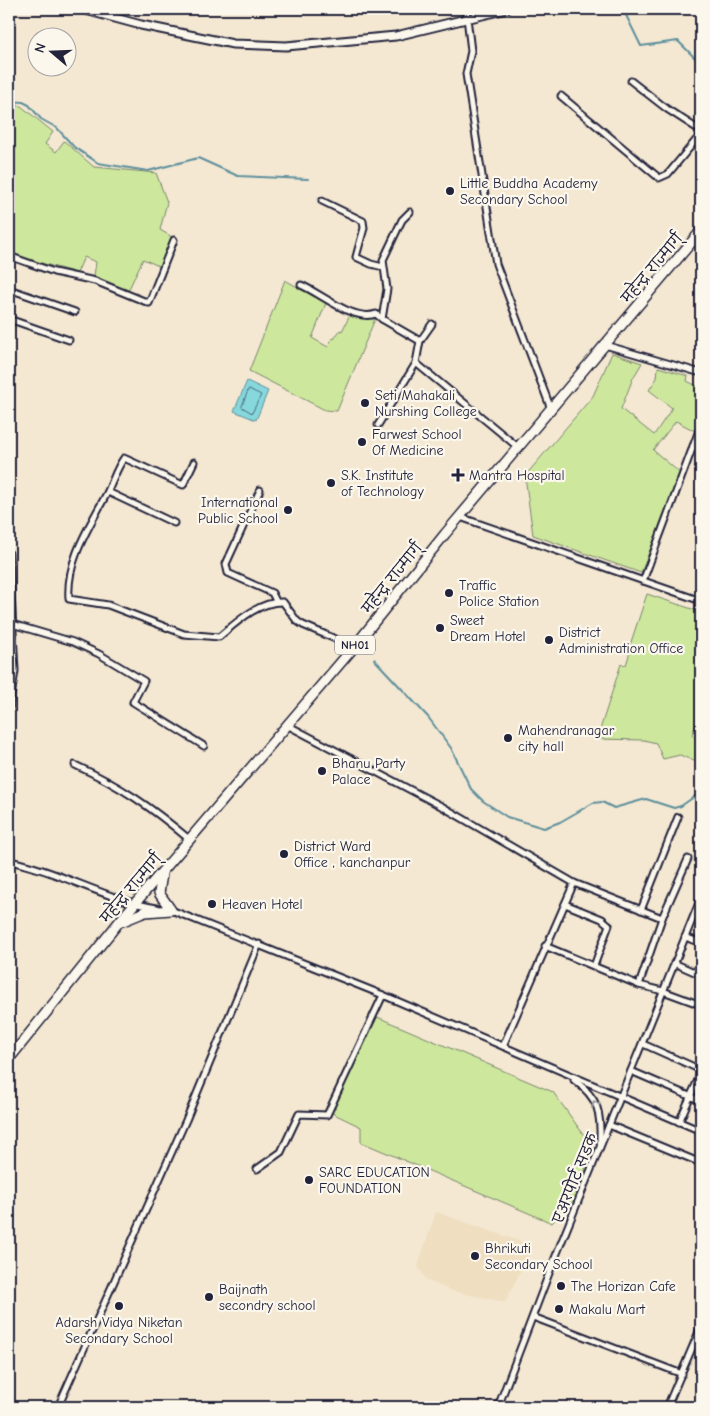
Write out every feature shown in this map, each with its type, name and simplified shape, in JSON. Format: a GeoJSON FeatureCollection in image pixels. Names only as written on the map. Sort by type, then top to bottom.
{"type":"FeatureCollection","features":[{"type":"Feature","properties":{"kind":"highway","name":"महेन्द्र राज्मार्ग्"},"geometry":{"type":"LineString","coordinates":[[9,1059],[119,922],[354,647],[460,517],[701,231]]}},
{"type":"Feature","properties":{"kind":"highway"},"geometry":{"type":"LineString","coordinates":[[119,922],[145,912],[171,910],[160,893],[162,871]]}},
{"type":"Feature","properties":{"kind":"street"},"geometry":{"type":"LineString","coordinates":[[82,9],[141,24],[250,46],[286,46],[396,36],[507,9]]}},
{"type":"Feature","properties":{"kind":"street"},"geometry":{"type":"LineString","coordinates":[[466,9],[471,51],[466,74],[496,264],[551,408]]}},
{"type":"Feature","properties":{"kind":"street"},"geometry":{"type":"LineString","coordinates":[[561,96],[659,178],[668,174],[701,132],[631,81]]}},
{"type":"Feature","properties":{"kind":"street"},"geometry":{"type":"LineString","coordinates":[[322,201],[362,220],[364,228],[356,256],[371,264],[383,267]]}},
{"type":"Feature","properties":{"kind":"street"},"geometry":{"type":"LineString","coordinates":[[382,319],[387,299],[383,260],[402,220],[410,212]]}},
{"type":"Feature","properties":{"kind":"street"},"geometry":{"type":"LineString","coordinates":[[9,256],[54,272],[95,281],[149,303],[174,240]]}},
{"type":"Feature","properties":{"kind":"street"},"geometry":{"type":"LineString","coordinates":[[301,285],[320,297],[361,315],[369,317],[376,314],[420,341]]}},
{"type":"Feature","properties":{"kind":"street"},"geometry":{"type":"LineString","coordinates":[[9,289],[75,312]]}},
{"type":"Feature","properties":{"kind":"street"},"geometry":{"type":"LineString","coordinates":[[9,320],[69,340]]}},
{"type":"Feature","properties":{"kind":"street"},"geometry":{"type":"LineString","coordinates":[[378,425],[416,363],[420,341],[432,324]]}},
{"type":"Feature","properties":{"kind":"street"},"geometry":{"type":"LineString","coordinates":[[605,345],[701,373]]}},
{"type":"Feature","properties":{"kind":"street"},"geometry":{"type":"LineString","coordinates":[[416,363],[519,448]]}},
{"type":"Feature","properties":{"kind":"street"},"geometry":{"type":"LineString","coordinates":[[643,581],[701,425]]}},
{"type":"Feature","properties":{"kind":"street"},"geometry":{"type":"LineString","coordinates":[[693,446],[701,450]]}},
{"type":"Feature","properties":{"kind":"street"},"geometry":{"type":"LineString","coordinates":[[194,462],[183,485],[124,458],[118,466],[108,492],[79,544],[68,587],[69,599],[108,605],[184,634],[219,637],[247,614],[276,602],[284,602],[297,621],[303,625],[354,647]]}},
{"type":"Feature","properties":{"kind":"street"},"geometry":{"type":"LineString","coordinates":[[260,490],[226,564],[228,573],[272,593],[276,602]]}},
{"type":"Feature","properties":{"kind":"street"},"geometry":{"type":"LineString","coordinates":[[108,492],[174,523]]}},
{"type":"Feature","properties":{"kind":"street"},"geometry":{"type":"LineString","coordinates":[[460,517],[701,601]]}},
{"type":"Feature","properties":{"kind":"street"},"geometry":{"type":"LineString","coordinates":[[9,553],[15,671],[9,710]]}},
{"type":"Feature","properties":{"kind":"street"},"geometry":{"type":"LineString","coordinates":[[12,624],[73,642],[99,654],[144,681],[133,702],[204,746]]}},
{"type":"Feature","properties":{"kind":"street"},"geometry":{"type":"LineString","coordinates":[[287,725],[443,807],[574,883],[662,918]]}},
{"type":"Feature","properties":{"kind":"street"},"geometry":{"type":"LineString","coordinates":[[75,765],[104,778],[151,807],[190,840]]}},
{"type":"Feature","properties":{"kind":"street"},"geometry":{"type":"LineString","coordinates":[[641,910],[678,818]]}},
{"type":"Feature","properties":{"kind":"street"},"geometry":{"type":"LineString","coordinates":[[639,985],[662,918],[688,859]]}},
{"type":"Feature","properties":{"kind":"street"},"geometry":{"type":"LineString","coordinates":[[9,861],[62,876],[135,905],[171,910],[259,944],[701,1130]]}},
{"type":"Feature","properties":{"kind":"street"},"geometry":{"type":"LineString","coordinates":[[503,1046],[574,883]]}},
{"type":"Feature","properties":{"kind":"street","name":"एअरपोर्ट सडक"},"geometry":{"type":"LineString","coordinates":[[498,1407],[674,963],[698,912],[701,898]]}},
{"type":"Feature","properties":{"kind":"street"},"geometry":{"type":"LineString","coordinates":[[565,904],[602,919],[608,925],[594,966]]}},
{"type":"Feature","properties":{"kind":"street"},"geometry":{"type":"LineString","coordinates":[[685,937],[701,943]]}},
{"type":"Feature","properties":{"kind":"street"},"geometry":{"type":"LineString","coordinates":[[58,1407],[186,1120],[259,944]]}},
{"type":"Feature","properties":{"kind":"street"},"geometry":{"type":"LineString","coordinates":[[545,946],[639,985],[663,991],[701,1005]]}},
{"type":"Feature","properties":{"kind":"street"},"geometry":{"type":"LineString","coordinates":[[674,963],[701,974]]}},
{"type":"Feature","properties":{"kind":"street"},"geometry":{"type":"LineString","coordinates":[[257,1169],[281,1152],[299,1114],[327,1115],[383,995]]}},
{"type":"Feature","properties":{"kind":"street"},"geometry":{"type":"LineString","coordinates":[[643,1044],[701,1071],[679,1122]]}},
{"type":"Feature","properties":{"kind":"street"},"geometry":{"type":"LineString","coordinates":[[631,1071],[701,1101]]}},
{"type":"Feature","properties":{"kind":"street"},"geometry":{"type":"LineString","coordinates":[[565,1074],[587,1090],[597,1107],[600,1115],[600,1148]]}},
{"type":"Feature","properties":{"kind":"street"},"geometry":{"type":"LineString","coordinates":[[609,1125],[701,1163]]}},
{"type":"Feature","properties":{"kind":"street"},"geometry":{"type":"LineString","coordinates":[[534,1317],[682,1374]]}},
{"type":"Feature","properties":{"kind":"street"},"geometry":{"type":"LineString","coordinates":[[667,1407],[701,1326]]}},
{"type":"Feature","properties":{"kind":"shaded area","name":"Bhrikuti Secondary School"},"geometry":{"type":"Polygon","coordinates":[[[436,1212],[533,1246],[505,1302],[452,1291],[426,1280],[418,1266],[436,1212]]]}},
{"type":"Feature","properties":{"kind":"green space"},"geometry":{"type":"Polygon","coordinates":[[[9,105],[21,106],[53,132],[45,144],[56,152],[64,141],[94,167],[156,173],[167,202],[160,230],[174,238],[161,267],[143,259],[128,291],[94,276],[96,262],[84,257],[77,273],[9,254],[9,105]]]}},
{"type":"Feature","properties":{"kind":"green space"},"geometry":{"type":"Polygon","coordinates":[[[285,280],[326,303],[312,338],[328,347],[332,338],[334,339],[340,330],[342,331],[350,315],[375,319],[337,411],[325,410],[249,371],[285,280]]]}},
{"type":"Feature","properties":{"kind":"green space"},"geometry":{"type":"Polygon","coordinates":[[[612,353],[642,363],[633,378],[621,409],[654,435],[672,408],[649,390],[657,378],[658,367],[688,376],[687,381],[701,388],[701,414],[695,431],[676,421],[653,450],[680,473],[641,573],[533,535],[525,476],[593,396],[612,353]]]}},
{"type":"Feature","properties":{"kind":"green space"},"geometry":{"type":"Polygon","coordinates":[[[647,594],[701,612],[701,711],[692,735],[701,741],[701,764],[680,755],[663,759],[656,743],[644,740],[597,739],[621,664],[626,665],[630,652],[628,651],[647,594]]]}},
{"type":"Feature","properties":{"kind":"green space"},"geometry":{"type":"Polygon","coordinates":[[[375,1016],[553,1092],[591,1145],[581,1189],[577,1197],[552,1223],[361,1142],[361,1127],[332,1113],[375,1016]]]}},
{"type":"Feature","properties":{"kind":"water"},"geometry":{"type":"Polygon","coordinates":[[[247,381],[268,391],[256,420],[234,411],[247,381]]]}},
{"type":"Feature","properties":{"kind":"waterway"},"geometry":{"type":"LineString","coordinates":[[623,9],[641,46],[678,41],[701,64]]}},
{"type":"Feature","properties":{"kind":"waterway"},"geometry":{"type":"LineString","coordinates":[[9,101],[23,102],[29,105],[41,119],[57,128],[74,147],[98,163],[148,171],[198,158],[238,176],[308,179]]}},
{"type":"Feature","properties":{"kind":"waterway"},"geometry":{"type":"LineString","coordinates":[[374,659],[428,717],[451,748],[471,789],[483,801],[507,817],[544,828],[560,822],[593,803],[602,802],[614,808],[646,799],[674,808],[681,806],[701,792]]}},
{"type":"Feature","properties":{"kind":"place","name":"Little Buddha Academy Secondary School"},"geometry":{"type":"Point","coordinates":[450,191]}},
{"type":"Feature","properties":{"kind":"place","name":"Seti Mahakali Nurshing College"},"geometry":{"type":"Point","coordinates":[365,403]}},
{"type":"Feature","properties":{"kind":"place","name":"Farwest School Of Medicine"},"geometry":{"type":"Point","coordinates":[362,442]}},
{"type":"Feature","properties":{"kind":"place","name":"Mantra Hospital"},"geometry":{"type":"Point","coordinates":[458,475]}},
{"type":"Feature","properties":{"kind":"place","name":"S.K. Institute of Technology"},"geometry":{"type":"Point","coordinates":[331,483]}},
{"type":"Feature","properties":{"kind":"place","name":"International Public School"},"geometry":{"type":"Point","coordinates":[288,510]}},
{"type":"Feature","properties":{"kind":"place","name":"Traffic Police Station"},"geometry":{"type":"Point","coordinates":[449,593]}},
{"type":"Feature","properties":{"kind":"place","name":"Sweet Dream Hotel"},"geometry":{"type":"Point","coordinates":[440,628]}},
{"type":"Feature","properties":{"kind":"place","name":"District Administration Office"},"geometry":{"type":"Point","coordinates":[549,640]}},
{"type":"Feature","properties":{"kind":"place","name":"Mahendranagar city hall"},"geometry":{"type":"Point","coordinates":[508,738]}},
{"type":"Feature","properties":{"kind":"place","name":"Bhanu Party Palace"},"geometry":{"type":"Point","coordinates":[322,771]}},
{"type":"Feature","properties":{"kind":"place","name":"District Ward Office , kanchanpur"},"geometry":{"type":"Point","coordinates":[284,854]}},
{"type":"Feature","properties":{"kind":"place","name":"Heaven Hotel"},"geometry":{"type":"Point","coordinates":[212,904]}},
{"type":"Feature","properties":{"kind":"place","name":"SARC EDUCATION FOUNDATION"},"geometry":{"type":"Point","coordinates":[309,1180]}},
{"type":"Feature","properties":{"kind":"place","name":"Bhrikuti Secondary School"},"geometry":{"type":"Point","coordinates":[475,1256]}},
{"type":"Feature","properties":{"kind":"place","name":"The Horizan Cafe"},"geometry":{"type":"Point","coordinates":[561,1286]}},
{"type":"Feature","properties":{"kind":"place","name":"Baijnath secondry school"},"geometry":{"type":"Point","coordinates":[209,1297]}},
{"type":"Feature","properties":{"kind":"place","name":"Adarsh Vidya Niketan Secondary School"},"geometry":{"type":"Point","coordinates":[119,1306]}},
{"type":"Feature","properties":{"kind":"place","name":"Makalu Mart"},"geometry":{"type":"Point","coordinates":[559,1309]}}]}
